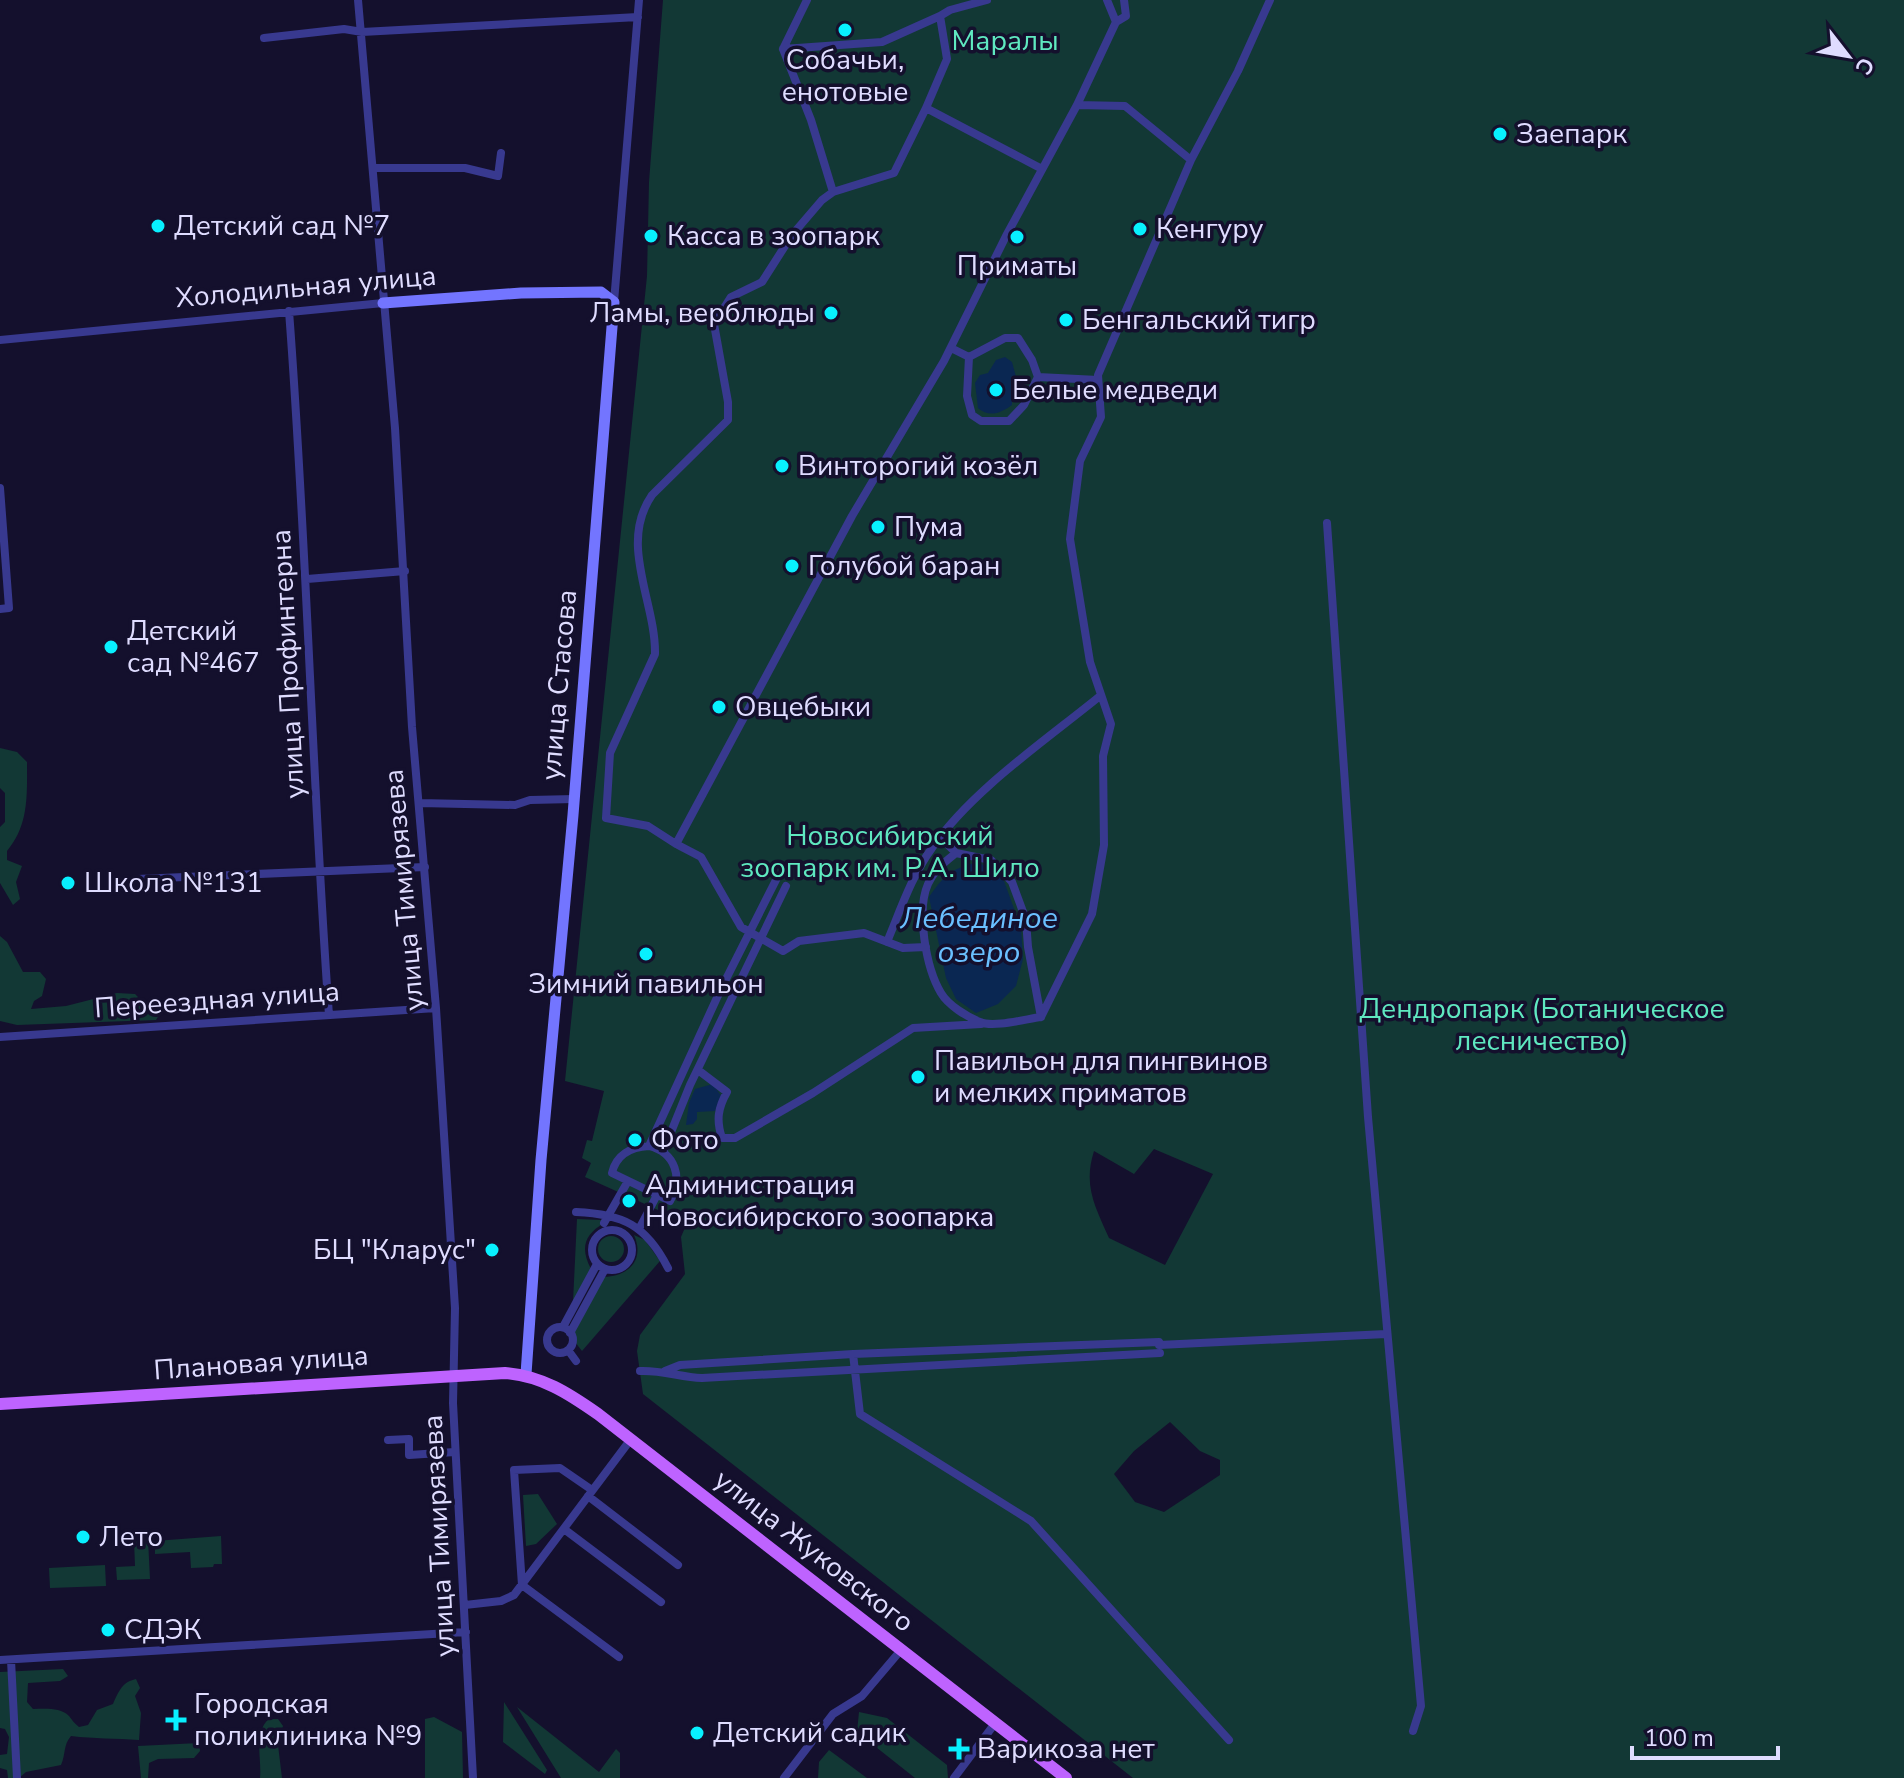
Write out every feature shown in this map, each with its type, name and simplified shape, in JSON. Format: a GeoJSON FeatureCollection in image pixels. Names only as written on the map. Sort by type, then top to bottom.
{"type":"FeatureCollection","features":[{"type":"Feature","properties":{"kind":"main road","name":"Плановая улица"},"geometry":{"type":"LineString","coordinates":[[0,1404],[452,1375],[526,1374]]}},
{"type":"Feature","properties":{"kind":"main road","name":"улица Жуковского"},"geometry":{"type":"LineString","coordinates":[[526,1374],[556,1386],[631,1439],[1066,1778]]}},
{"type":"Feature","properties":{"kind":"street","name":"улица Тимирязева"},"geometry":{"type":"LineString","coordinates":[[358,0],[405,571],[412,727],[436,1008],[455,1308],[452,1375],[473,1778]]}},
{"type":"Feature","properties":{"kind":"street","name":"улица Стасова"},"geometry":{"type":"LineString","coordinates":[[526,1374],[541,1160],[574,799],[639,0]]}},
{"type":"Feature","properties":{"kind":"street"},"geometry":{"type":"LineString","coordinates":[[807,0],[783,49],[811,120],[833,192]]}},
{"type":"Feature","properties":{"kind":"street"},"geometry":{"type":"LineString","coordinates":[[783,49],[882,42],[950,10],[987,0]]}},
{"type":"Feature","properties":{"kind":"street"},"geometry":{"type":"LineString","coordinates":[[1107,0],[1116,22]]}},
{"type":"Feature","properties":{"kind":"street"},"geometry":{"type":"LineString","coordinates":[[676,844],[852,516],[951,348],[1077,105],[1116,22],[1126,16],[1124,0]]}},
{"type":"Feature","properties":{"kind":"street"},"geometry":{"type":"LineString","coordinates":[[1041,1017],[1092,914],[1104,845],[1103,756],[1111,724],[1090,662],[1070,539],[1080,461],[1101,417],[1098,375],[1191,160],[1238,71],[1270,0]]}},
{"type":"Feature","properties":{"kind":"street"},"geometry":{"type":"LineString","coordinates":[[926,947],[903,948],[864,933],[799,941],[783,951],[741,927],[701,857],[648,826],[606,818],[610,753],[655,654],[655,639],[637,553],[642,509],[652,495],[728,420],[728,402],[714,324],[718,314],[731,297],[762,282],[792,235],[814,208],[833,192],[894,173],[947,59],[940,16]]}},
{"type":"Feature","properties":{"kind":"street"},"geometry":{"type":"LineString","coordinates":[[264,38],[344,29],[362,32],[638,17]]}},
{"type":"Feature","properties":{"kind":"street"},"geometry":{"type":"LineString","coordinates":[[1077,105],[1125,106],[1191,160]]}},
{"type":"Feature","properties":{"kind":"street"},"geometry":{"type":"LineString","coordinates":[[926,108],[1042,169]]}},
{"type":"Feature","properties":{"kind":"street"},"geometry":{"type":"LineString","coordinates":[[373,168],[465,168],[498,176],[501,153]]}},
{"type":"Feature","properties":{"kind":"street","name":"Холодильная улица"},"geometry":{"type":"LineString","coordinates":[[0,340],[289,311],[521,293],[601,292],[614,302]]}},
{"type":"Feature","properties":{"kind":"street","name":"улица Профинтерна"},"geometry":{"type":"LineString","coordinates":[[289,311],[307,579],[319,872],[329,1015]]}},
{"type":"Feature","properties":{"kind":"street"},"geometry":{"type":"LineString","coordinates":[[1005,338],[1018,338],[1032,360],[1038,377],[1024,405],[1009,421],[981,421],[972,415],[967,396],[969,357],[1005,338]]}},
{"type":"Feature","properties":{"kind":"street"},"geometry":{"type":"LineString","coordinates":[[951,348],[969,357]]}},
{"type":"Feature","properties":{"kind":"street"},"geometry":{"type":"LineString","coordinates":[[1038,377],[1098,380]]}},
{"type":"Feature","properties":{"kind":"street"},"geometry":{"type":"LineString","coordinates":[[0,488],[4,608]]}},
{"type":"Feature","properties":{"kind":"street"},"geometry":{"type":"LineString","coordinates":[[1327,523],[1368,1117],[1421,1706],[1413,1731]]}},
{"type":"Feature","properties":{"kind":"street"},"geometry":{"type":"LineString","coordinates":[[307,579],[405,571]]}},
{"type":"Feature","properties":{"kind":"street"},"geometry":{"type":"LineString","coordinates":[[887,942],[929,851],[940,837],[995,780],[1100,696]]}},
{"type":"Feature","properties":{"kind":"street"},"geometry":{"type":"LineString","coordinates":[[420,803],[515,805],[530,800],[574,799]]}},
{"type":"Feature","properties":{"kind":"street"},"geometry":{"type":"LineString","coordinates":[[940,837],[956,853],[991,860],[1012,882],[1026,920],[1041,1017]]}},
{"type":"Feature","properties":{"kind":"street"},"geometry":{"type":"LineString","coordinates":[[956,853],[938,868],[926,886],[923,928],[933,975],[942,994],[953,1006],[983,1024]]}},
{"type":"Feature","properties":{"kind":"street"},"geometry":{"type":"LineString","coordinates":[[137,879],[425,867]]}},
{"type":"Feature","properties":{"kind":"street"},"geometry":{"type":"LineString","coordinates":[[649,1146],[707,1018],[778,876]]}},
{"type":"Feature","properties":{"kind":"street"},"geometry":{"type":"LineString","coordinates":[[663,1152],[698,1070],[786,886]]}},
{"type":"Feature","properties":{"kind":"street","name":"Переездная улица"},"geometry":{"type":"LineString","coordinates":[[0,1037],[436,1008]]}},
{"type":"Feature","properties":{"kind":"street"},"geometry":{"type":"LineString","coordinates":[[698,1070],[727,1092],[719,1106],[717,1123],[722,1138],[735,1138],[813,1093],[913,1028],[1041,1017]]}},
{"type":"Feature","properties":{"kind":"street"},"geometry":{"type":"LineString","coordinates":[[649,1146],[671,1159],[677,1171],[677,1183],[670,1201],[626,1185],[612,1173],[616,1162],[636,1147],[649,1146]]}},
{"type":"Feature","properties":{"kind":"street"},"geometry":{"type":"LineString","coordinates":[[606,1219],[626,1185]]}},
{"type":"Feature","properties":{"kind":"street"},"geometry":{"type":"LineString","coordinates":[[639,1229],[655,1198]]}},
{"type":"Feature","properties":{"kind":"street"},"geometry":{"type":"LineString","coordinates":[[576,1212],[626,1221],[657,1245],[668,1268]]}},
{"type":"Feature","properties":{"kind":"street"},"geometry":{"type":"LineString","coordinates":[[620,1232],[626,1221]]}},
{"type":"Feature","properties":{"kind":"street"},"geometry":{"type":"LineString","coordinates":[[607,1230],[620,1232],[630,1241],[629,1261],[618,1269],[601,1266],[591,1249],[596,1237],[607,1230]]}},
{"type":"Feature","properties":{"kind":"street"},"geometry":{"type":"LineString","coordinates":[[566,1330],[601,1266]]}},
{"type":"Feature","properties":{"kind":"street"},"geometry":{"type":"LineString","coordinates":[[566,1330],[551,1330],[543,1344],[556,1352],[568,1350]]}},
{"type":"Feature","properties":{"kind":"street"},"geometry":{"type":"LineString","coordinates":[[566,1330],[572,1343],[568,1350]]}},
{"type":"Feature","properties":{"kind":"street"},"geometry":{"type":"LineString","coordinates":[[665,1371],[680,1377],[702,1378],[1386,1334]]}},
{"type":"Feature","properties":{"kind":"street"},"geometry":{"type":"LineString","coordinates":[[640,1371],[665,1371],[680,1365],[853,1354],[1159,1347]]}},
{"type":"Feature","properties":{"kind":"street"},"geometry":{"type":"LineString","coordinates":[[568,1350],[576,1361]]}},
{"type":"Feature","properties":{"kind":"street"},"geometry":{"type":"LineString","coordinates":[[853,1354],[860,1414],[1031,1521],[1229,1740]]}},
{"type":"Feature","properties":{"kind":"street"},"geometry":{"type":"LineString","coordinates":[[388,1440],[409,1439],[409,1455],[455,1452]]}},
{"type":"Feature","properties":{"kind":"street"},"geometry":{"type":"LineString","coordinates":[[465,1605],[501,1601],[514,1595],[631,1439]]}},
{"type":"Feature","properties":{"kind":"street"},"geometry":{"type":"LineString","coordinates":[[619,1657],[522,1585],[514,1470],[560,1468],[678,1565]]}},
{"type":"Feature","properties":{"kind":"street"},"geometry":{"type":"LineString","coordinates":[[564,1529],[661,1602]]}},
{"type":"Feature","properties":{"kind":"street"},"geometry":{"type":"LineString","coordinates":[[0,1660],[466,1632]]}},
{"type":"Feature","properties":{"kind":"street"},"geometry":{"type":"LineString","coordinates":[[784,1778],[833,1714],[862,1696],[901,1650]]}},
{"type":"Feature","properties":{"kind":"street"},"geometry":{"type":"LineString","coordinates":[[11,1660],[17,1778]]}},
{"type":"Feature","properties":{"kind":"street"},"geometry":{"type":"LineString","coordinates":[[954,1778],[996,1722]]}},
{"type":"Feature","properties":{"kind":"green space","name":"Дендропарк (Ботаническое лесничество)"},"geometry":{"type":"Polygon","coordinates":[[[663,0],[1904,0],[1904,1778],[1133,1778],[643,1394],[637,1351],[640,1335],[685,1274],[681,1237],[687,1223],[585,1177],[591,1163],[582,1158],[587,1140],[592,1141],[604,1091],[565,1081],[647,276],[649,182],[663,0]],[[1154,1149],[1134,1174],[1094,1151],[1090,1185],[1109,1238],[1165,1265],[1213,1174],[1154,1149]],[[1170,1422],[1134,1451],[1114,1474],[1135,1502],[1164,1512],[1220,1475],[1220,1460],[1200,1451],[1170,1422]]]}},
{"type":"Feature","properties":{"kind":"green space"},"geometry":{"type":"Polygon","coordinates":[[[0,748],[17,752],[27,762],[23,820],[7,851],[7,860],[22,866],[16,882],[20,899],[13,905],[0,883],[0,827],[5,822],[5,793],[0,788],[0,748]]]}},
{"type":"Feature","properties":{"kind":"green space"},"geometry":{"type":"Polygon","coordinates":[[[0,936],[7,942],[23,972],[40,972],[46,979],[42,996],[34,1001],[31,1009],[66,1006],[117,993],[135,994],[146,1005],[161,1012],[156,1020],[17,1025],[0,1021],[0,936]]]}},
{"type":"Feature","properties":{"kind":"green space"},"geometry":{"type":"Polygon","coordinates":[[[577,1219],[601,1220],[604,1223],[588,1237],[585,1248],[591,1269],[573,1302],[577,1219]]]}},
{"type":"Feature","properties":{"kind":"green space"},"geometry":{"type":"Polygon","coordinates":[[[634,1235],[645,1240],[660,1261],[582,1351],[575,1342],[575,1330],[604,1277],[621,1274],[636,1259],[634,1235]]]}},
{"type":"Feature","properties":{"kind":"green space"},"geometry":{"type":"Polygon","coordinates":[[[611,1236],[620,1240],[624,1249],[620,1258],[611,1262],[602,1258],[598,1249],[602,1240],[611,1236]]]}},
{"type":"Feature","properties":{"kind":"green space"},"geometry":{"type":"Polygon","coordinates":[[[538,1494],[557,1524],[536,1544],[526,1546],[523,1495],[538,1494]]]}},
{"type":"Feature","properties":{"kind":"green space"},"geometry":{"type":"Polygon","coordinates":[[[221,1536],[222,1564],[214,1564],[213,1567],[191,1568],[190,1552],[155,1554],[155,1541],[221,1536]]]}},
{"type":"Feature","properties":{"kind":"green space"},"geometry":{"type":"Polygon","coordinates":[[[148,1539],[150,1579],[117,1580],[116,1567],[135,1566],[134,1540],[148,1539]]]}},
{"type":"Feature","properties":{"kind":"green space"},"geometry":{"type":"Polygon","coordinates":[[[105,1565],[106,1586],[50,1588],[49,1568],[105,1565]]]}},
{"type":"Feature","properties":{"kind":"green space"},"geometry":{"type":"Polygon","coordinates":[[[63,1669],[68,1676],[60,1681],[28,1683],[27,1702],[33,1709],[61,1711],[79,1727],[88,1725],[97,1710],[113,1704],[124,1685],[136,1679],[140,1688],[135,1696],[141,1713],[139,1740],[71,1736],[61,1765],[26,1772],[19,1778],[8,1778],[7,1770],[0,1768],[0,1755],[7,1754],[9,1737],[5,1729],[0,1728],[0,1672],[63,1669]]]}},
{"type":"Feature","properties":{"kind":"green space"},"geometry":{"type":"Polygon","coordinates":[[[504,1702],[547,1770],[545,1774],[503,1742],[504,1702]]]}},
{"type":"Feature","properties":{"kind":"green space"},"geometry":{"type":"Polygon","coordinates":[[[517,1707],[599,1772],[616,1749],[620,1753],[620,1778],[561,1778],[517,1707]]]}},
{"type":"Feature","properties":{"kind":"green space"},"geometry":{"type":"Polygon","coordinates":[[[859,1712],[887,1718],[947,1765],[948,1778],[915,1778],[857,1732],[859,1712]]]}},
{"type":"Feature","properties":{"kind":"green space"},"geometry":{"type":"Polygon","coordinates":[[[434,1717],[462,1732],[463,1778],[425,1778],[425,1719],[434,1717]]]}},
{"type":"Feature","properties":{"kind":"green space"},"geometry":{"type":"Polygon","coordinates":[[[269,1719],[278,1719],[283,1726],[278,1745],[282,1778],[260,1778],[261,1731],[269,1719]]]}},
{"type":"Feature","properties":{"kind":"green space"},"geometry":{"type":"Polygon","coordinates":[[[199,1743],[200,1751],[194,1758],[158,1759],[149,1763],[148,1778],[141,1778],[138,1746],[199,1743]]]}},
{"type":"Feature","properties":{"kind":"green space"},"geometry":{"type":"Polygon","coordinates":[[[829,1750],[867,1778],[818,1778],[819,1762],[829,1750]]]}},
{"type":"Feature","properties":{"kind":"water","name":"Белые медведи"},"geometry":{"type":"Polygon","coordinates":[[[1005,357],[1012,362],[1018,384],[1012,396],[1012,405],[999,412],[986,413],[978,408],[975,383],[980,375],[988,373],[996,360],[1005,357]]]}},
{"type":"Feature","properties":{"kind":"water","name":"Лебединое озеро"},"geometry":{"type":"Polygon","coordinates":[[[979,862],[1004,881],[1021,928],[1023,959],[1016,986],[998,1004],[976,1013],[956,999],[946,978],[929,897],[950,873],[979,862]]]}},
{"type":"Feature","properties":{"kind":"water"},"geometry":{"type":"Polygon","coordinates":[[[713,1084],[721,1096],[715,1111],[697,1112],[693,1124],[686,1125],[689,1103],[695,1089],[713,1084]]]}},
{"type":"Feature","properties":{"kind":"place","name":"Собачьи, енотовые"},"geometry":{"type":"Point","coordinates":[845,30]}},
{"type":"Feature","properties":{"kind":"place","name":"Заепарк"},"geometry":{"type":"Point","coordinates":[1500,134]}},
{"type":"Feature","properties":{"kind":"place","name":"Детский сад №7"},"geometry":{"type":"Point","coordinates":[158,226]}},
{"type":"Feature","properties":{"kind":"place","name":"Кенгуру"},"geometry":{"type":"Point","coordinates":[1140,229]}},
{"type":"Feature","properties":{"kind":"place","name":"Касса в зоопарк"},"geometry":{"type":"Point","coordinates":[651,236]}},
{"type":"Feature","properties":{"kind":"place","name":"Приматы"},"geometry":{"type":"Point","coordinates":[1017,237]}},
{"type":"Feature","properties":{"kind":"place","name":"Ламы, верблюды"},"geometry":{"type":"Point","coordinates":[831,313]}},
{"type":"Feature","properties":{"kind":"place","name":"Бенгальский тигр"},"geometry":{"type":"Point","coordinates":[1066,320]}},
{"type":"Feature","properties":{"kind":"place","name":"Белые медведи"},"geometry":{"type":"Point","coordinates":[996,390]}},
{"type":"Feature","properties":{"kind":"place","name":"Винторогий козёл"},"geometry":{"type":"Point","coordinates":[782,466]}},
{"type":"Feature","properties":{"kind":"place","name":"Пума"},"geometry":{"type":"Point","coordinates":[878,527]}},
{"type":"Feature","properties":{"kind":"place","name":"Голубой баран"},"geometry":{"type":"Point","coordinates":[792,566]}},
{"type":"Feature","properties":{"kind":"place","name":"Детский сад №467"},"geometry":{"type":"Point","coordinates":[111,647]}},
{"type":"Feature","properties":{"kind":"place","name":"Овцебыки"},"geometry":{"type":"Point","coordinates":[719,707]}},
{"type":"Feature","properties":{"kind":"place","name":"Школа №131"},"geometry":{"type":"Point","coordinates":[68,883]}},
{"type":"Feature","properties":{"kind":"place","name":"Зимний павильон"},"geometry":{"type":"Point","coordinates":[646,954]}},
{"type":"Feature","properties":{"kind":"place","name":"Павильон для пингвинов и мелких приматов"},"geometry":{"type":"Point","coordinates":[918,1077]}},
{"type":"Feature","properties":{"kind":"place","name":"Фото"},"geometry":{"type":"Point","coordinates":[635,1140]}},
{"type":"Feature","properties":{"kind":"place","name":"Администрация Новосибирского зоопарка"},"geometry":{"type":"Point","coordinates":[629,1201]}},
{"type":"Feature","properties":{"kind":"place","name":"БЦ \"Кларус\""},"geometry":{"type":"Point","coordinates":[492,1250]}},
{"type":"Feature","properties":{"kind":"place","name":"Лето"},"geometry":{"type":"Point","coordinates":[83,1537]}},
{"type":"Feature","properties":{"kind":"place","name":"СДЭК"},"geometry":{"type":"Point","coordinates":[108,1630]}},
{"type":"Feature","properties":{"kind":"place","name":"Городская поликлиника №9"},"geometry":{"type":"Point","coordinates":[176,1720]}},
{"type":"Feature","properties":{"kind":"place","name":"Детский садик"},"geometry":{"type":"Point","coordinates":[697,1733]}},
{"type":"Feature","properties":{"kind":"place","name":"Варикоза нет"},"geometry":{"type":"Point","coordinates":[959,1749]}},
{"type":"Feature","properties":{"kind":"park label","name":"Маралы"},"geometry":{"type":"Point","coordinates":[1005,41]}},
{"type":"Feature","properties":{"kind":"park label","name":"Новосибирский зоопарк им. Р.А. Шило"},"geometry":{"type":"Point","coordinates":[890,852]}}]}
